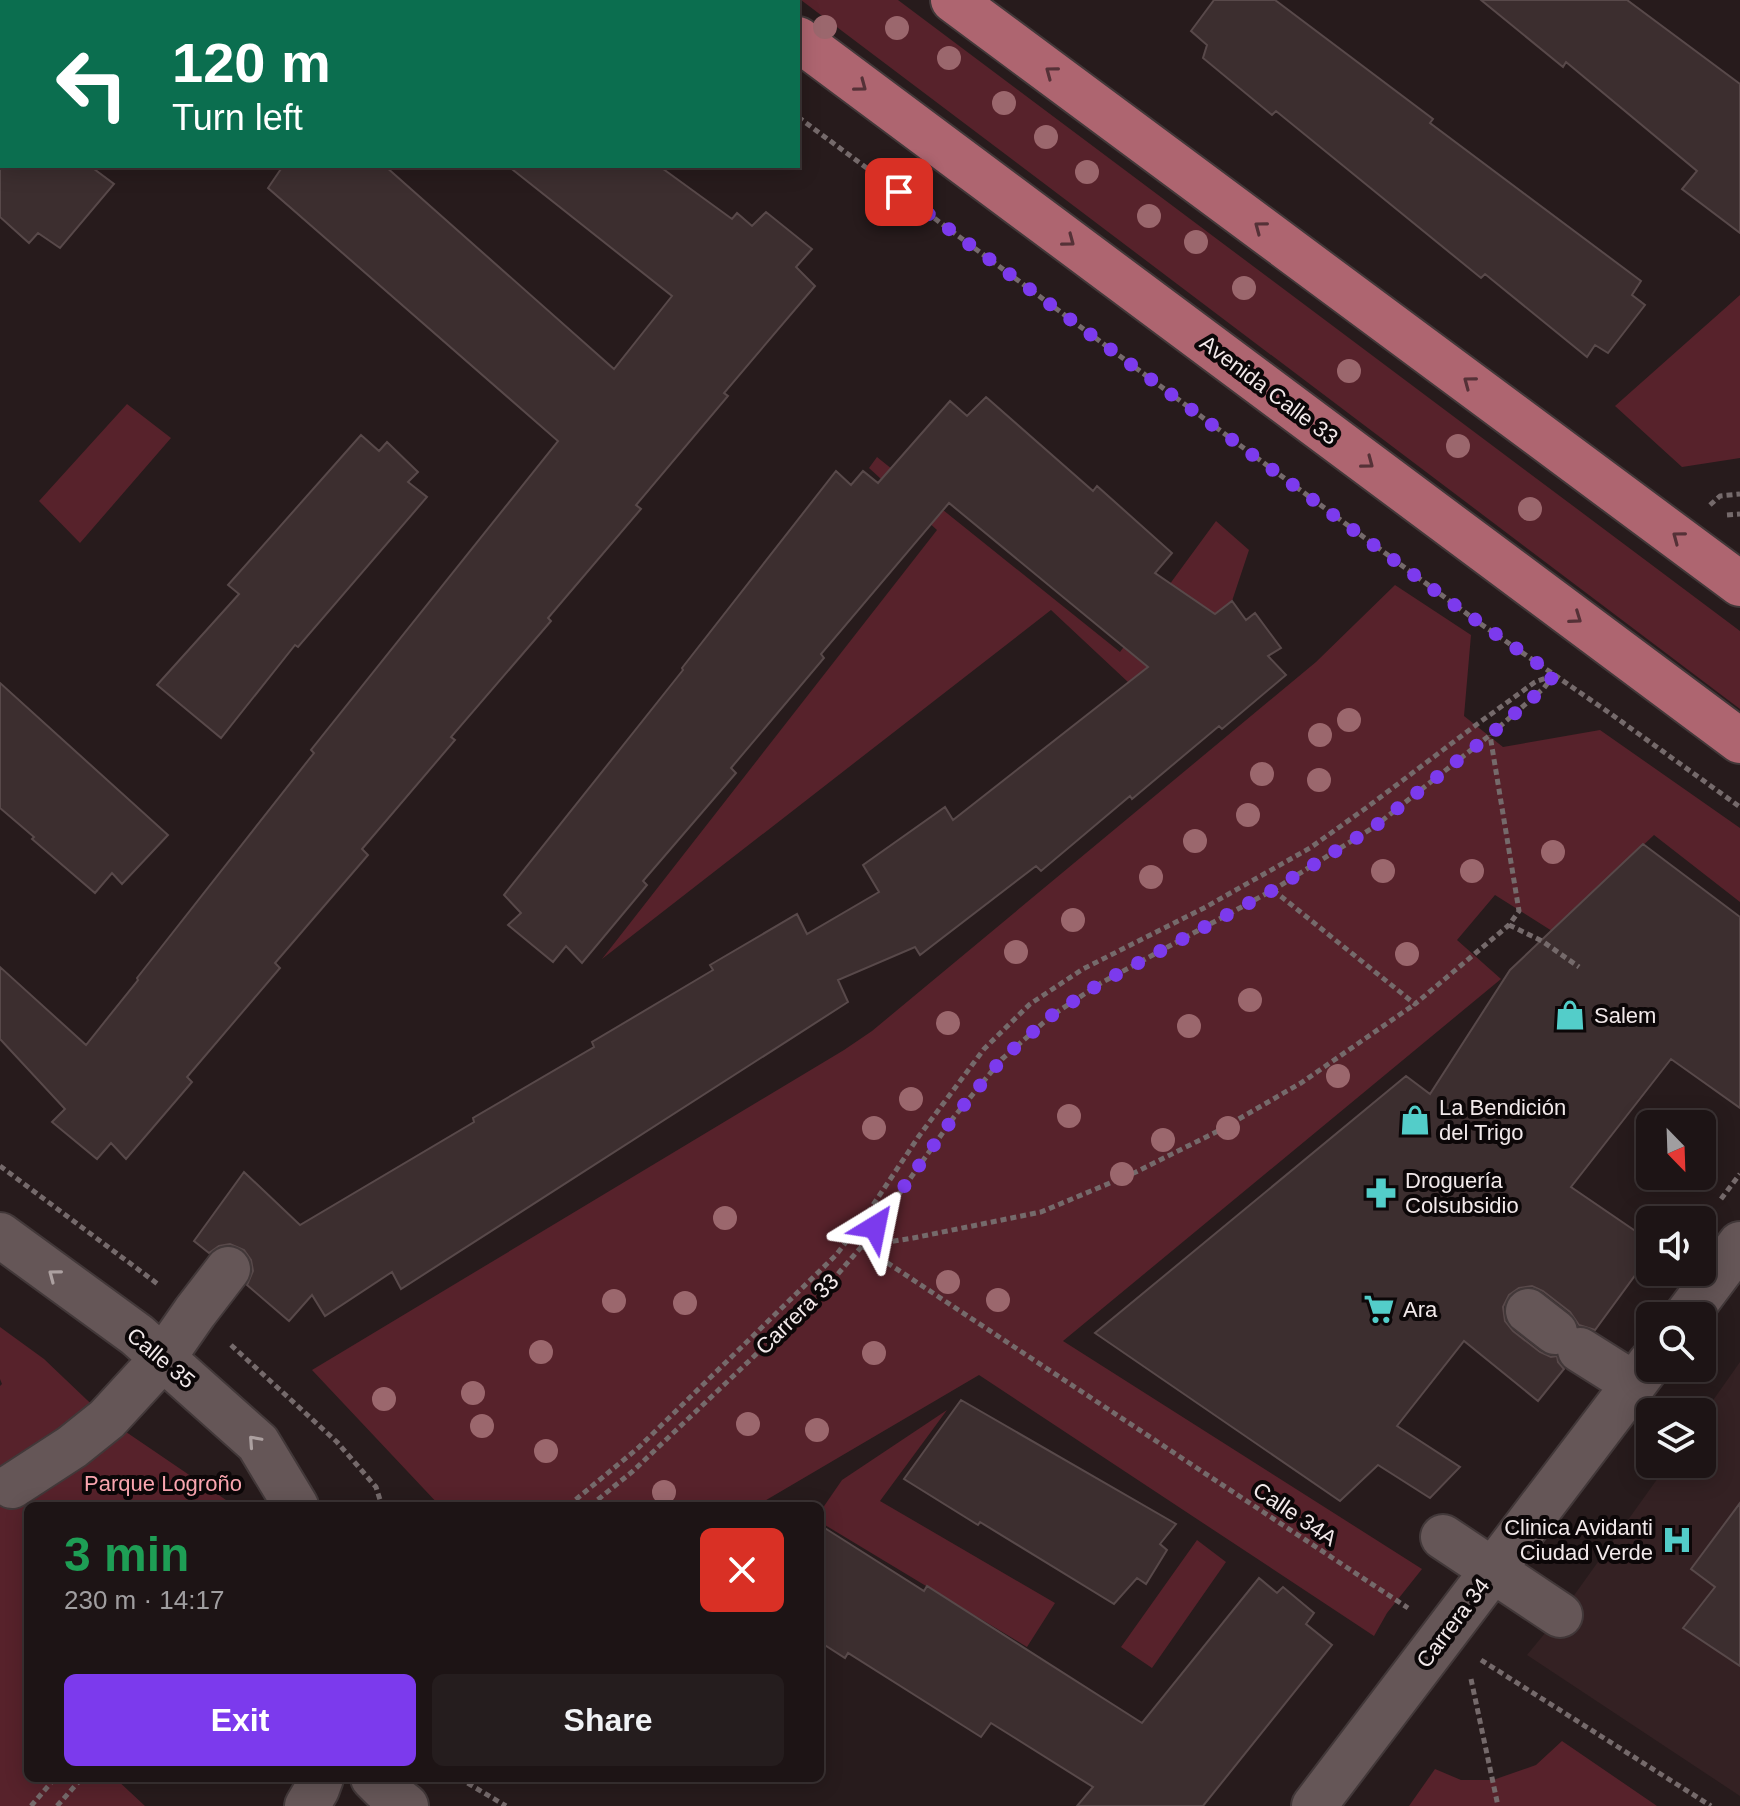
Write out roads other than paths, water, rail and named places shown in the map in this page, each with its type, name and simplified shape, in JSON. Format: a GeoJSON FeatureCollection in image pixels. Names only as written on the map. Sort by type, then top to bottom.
{"type":"FeatureCollection","features":[{"type":"Feature","properties":{"kind":"main road"},"geometry":{"type":"LineString","coordinates":[[953,0],[1740,584]]}},
{"type":"Feature","properties":{"kind":"main road","name":"Avenida Calle 33"},"geometry":{"type":"LineString","coordinates":[[800,40],[1740,741]]}},
{"type":"Feature","properties":{"kind":"street","name":"Calle 35"},"geometry":{"type":"LineString","coordinates":[[0,1235],[137,1335],[258,1443],[294,1502]]}},
{"type":"Feature","properties":{"kind":"street"},"geometry":{"type":"LineString","coordinates":[[1696,1302],[1740,1244]]}},
{"type":"Feature","properties":{"kind":"street"},"geometry":{"type":"LineString","coordinates":[[12,1486],[72,1447],[107,1419],[163,1358],[228,1269]]}},
{"type":"Feature","properties":{"kind":"street"},"geometry":{"type":"LineString","coordinates":[[1554,1331],[1636,1371]]}},
{"type":"Feature","properties":{"kind":"street","name":"Carrera 34"},"geometry":{"type":"LineString","coordinates":[[1314,1806],[1636,1382]]}},
{"type":"Feature","properties":{"kind":"street"},"geometry":{"type":"LineString","coordinates":[[1443,1537],[1560,1615]]}},
{"type":"Feature","properties":{"kind":"street"},"geometry":{"type":"LineString","coordinates":[[307,1806],[320,1782]]}},
{"type":"Feature","properties":{"kind":"street"},"geometry":{"type":"LineString","coordinates":[[377,1782],[406,1806]]}},
{"type":"Feature","properties":{"kind":"place","name":"Salem"},"geometry":{"type":"Point","coordinates":[1570,1015]}},
{"type":"Feature","properties":{"kind":"place","name":"La Bendición del Trigo"},"geometry":{"type":"Point","coordinates":[1415,1120]}},
{"type":"Feature","properties":{"kind":"place","name":"Droguería Colsubsidio"},"geometry":{"type":"Point","coordinates":[1381,1193]}},
{"type":"Feature","properties":{"kind":"place","name":"Ara"},"geometry":{"type":"Point","coordinates":[1379,1309]}},
{"type":"Feature","properties":{"kind":"place","name":"Clinica Avidanti Ciudad Verde"},"geometry":{"type":"Point","coordinates":[1677,1540]}},
{"type":"Feature","properties":{"kind":"park label","name":"Parque Logroño"},"geometry":{"type":"Point","coordinates":[163,1483]}}]}
